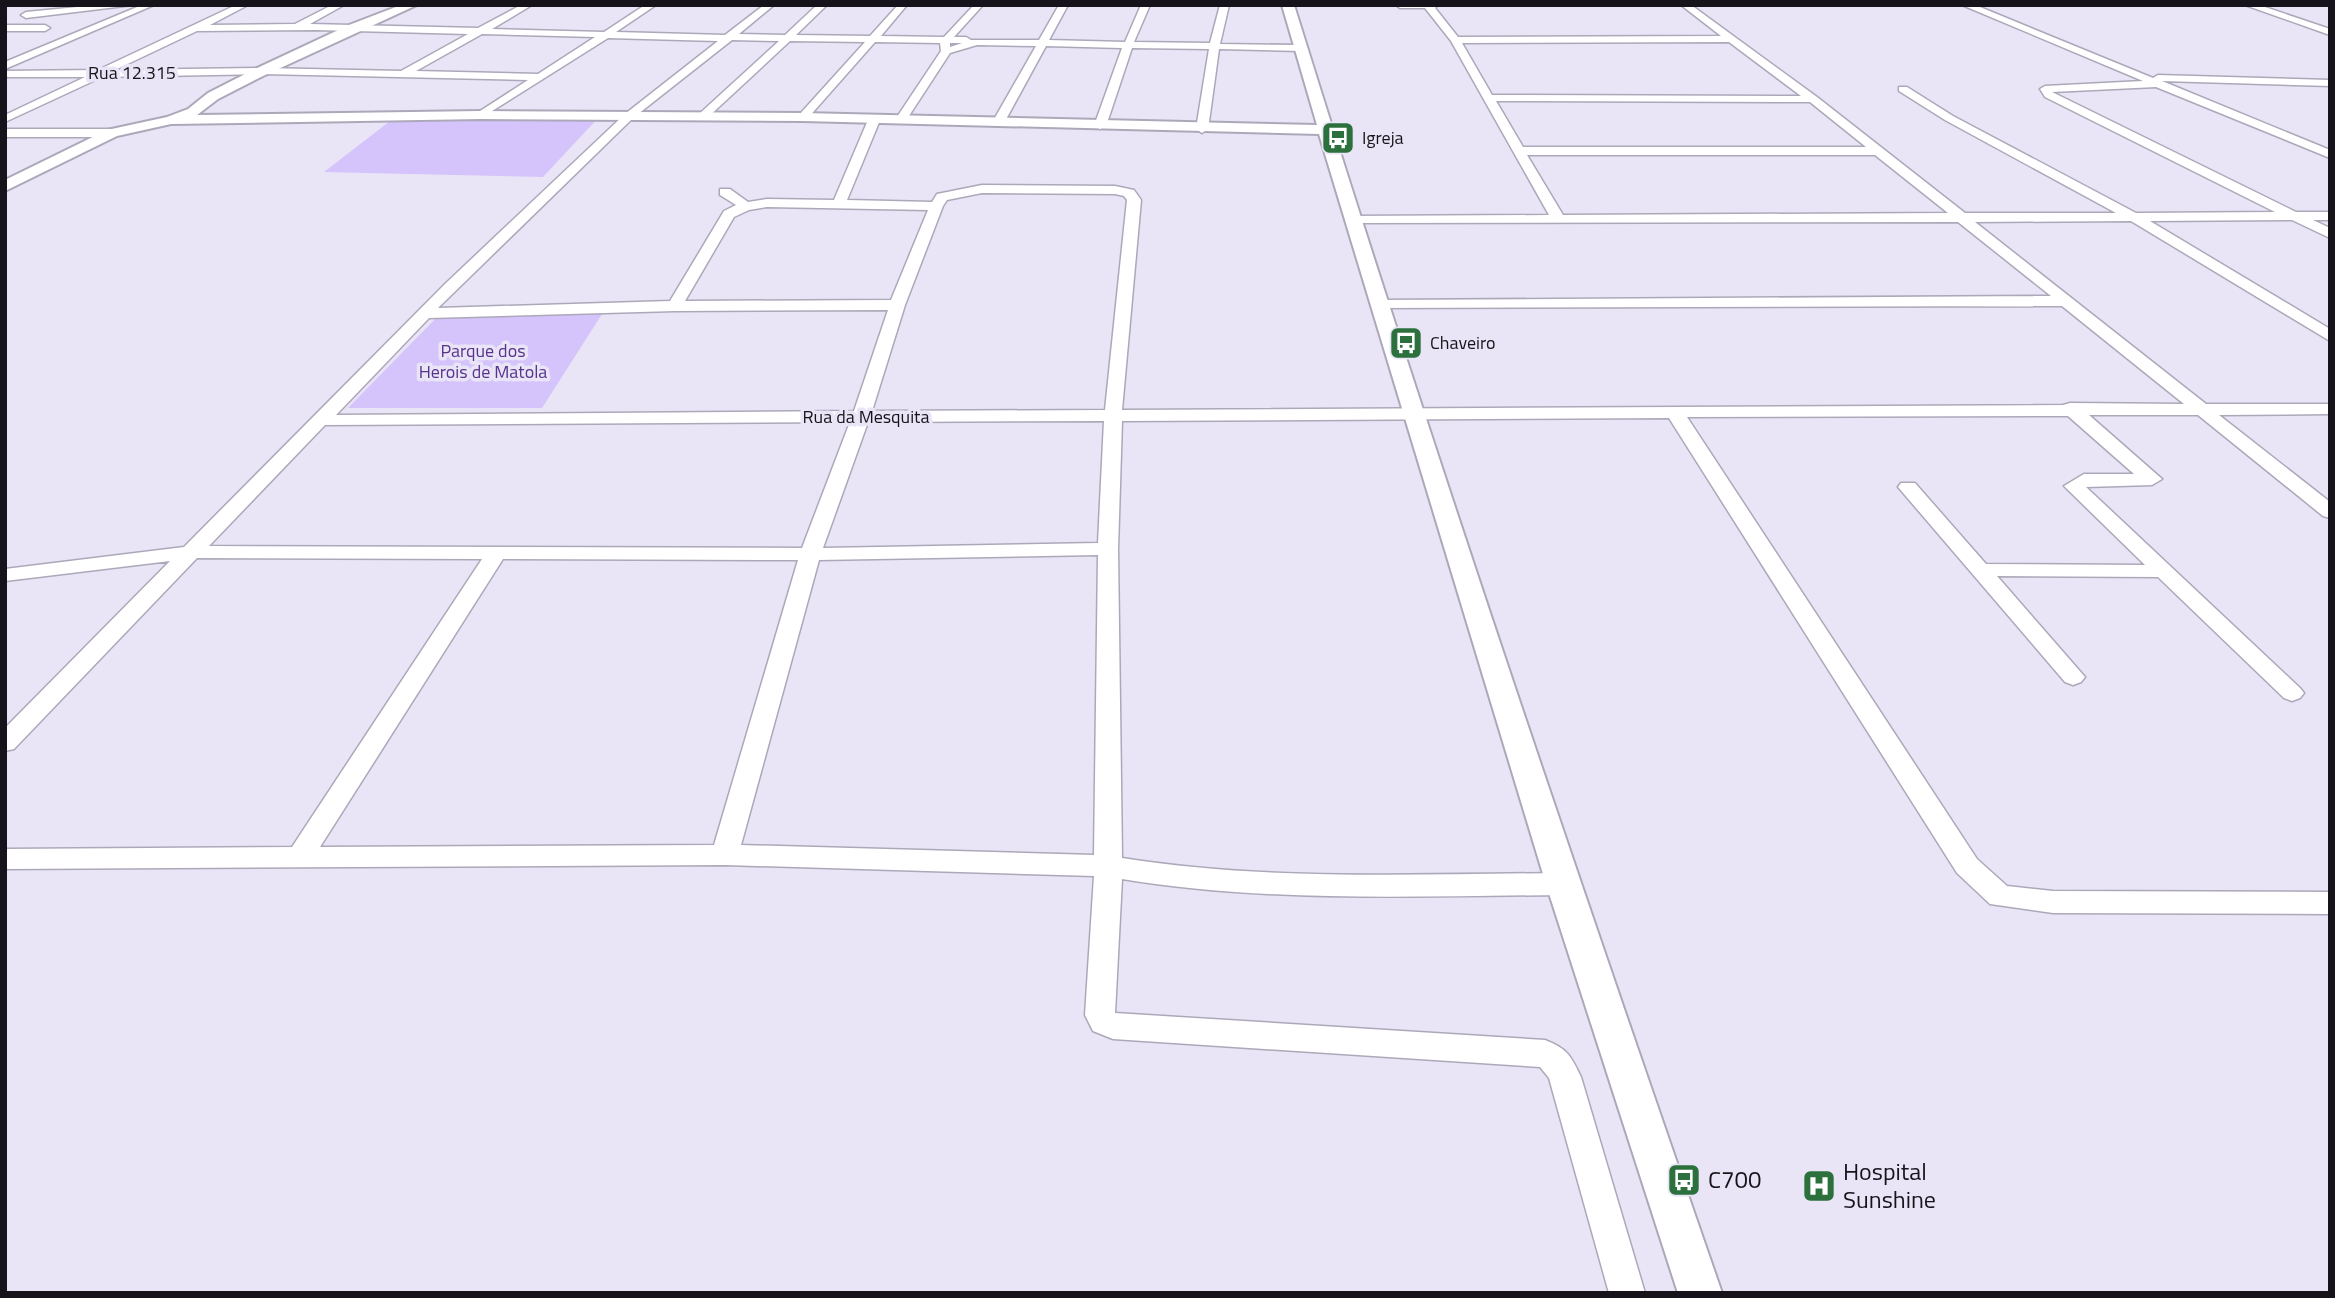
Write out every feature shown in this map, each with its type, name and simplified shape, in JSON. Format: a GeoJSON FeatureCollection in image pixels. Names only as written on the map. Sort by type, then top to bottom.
{"type":"FeatureCollection","features":[{"type":"Feature","properties":{"kind":"street"},"geometry":{"type":"LineString","coordinates":[[5,22],[26,15],[43,5]]}},
{"type":"Feature","properties":{"kind":"street"},"geometry":{"type":"LineString","coordinates":[[26,15],[129,5]]}},
{"type":"Feature","properties":{"kind":"street"},"geometry":{"type":"LineString","coordinates":[[5,66],[150,5]]}},
{"type":"Feature","properties":{"kind":"street"},"geometry":{"type":"LineString","coordinates":[[5,119],[244,5]]}},
{"type":"Feature","properties":{"kind":"street"},"geometry":{"type":"LineString","coordinates":[[298,26],[340,5]]}},
{"type":"Feature","properties":{"kind":"street"},"geometry":{"type":"LineString","coordinates":[[5,133],[112,133],[171,120],[193,112],[213,96],[261,72],[354,28],[412,5]]}},
{"type":"Feature","properties":{"kind":"street"},"geometry":{"type":"LineString","coordinates":[[400,75],[528,5]]}},
{"type":"Feature","properties":{"kind":"street"},"geometry":{"type":"LineString","coordinates":[[481,115],[652,5]]}},
{"type":"Feature","properties":{"kind":"street"},"geometry":{"type":"LineString","coordinates":[[5,743],[318,420],[629,116],[770,5]]}},
{"type":"Feature","properties":{"kind":"street"},"geometry":{"type":"LineString","coordinates":[[702,117],[822,5]]}},
{"type":"Feature","properties":{"kind":"street"},"geometry":{"type":"LineString","coordinates":[[803,117],[903,5]]}},
{"type":"Feature","properties":{"kind":"street"},"geometry":{"type":"LineString","coordinates":[[901,120],[947,45],[979,5]]}},
{"type":"Feature","properties":{"kind":"street"},"geometry":{"type":"LineString","coordinates":[[998,123],[1064,5]]}},
{"type":"Feature","properties":{"kind":"street"},"geometry":{"type":"LineString","coordinates":[[1100,126],[1128,45],[1146,5]]}},
{"type":"Feature","properties":{"kind":"street"},"geometry":{"type":"LineString","coordinates":[[1202,129],[1214,47],[1225,5]]}},
{"type":"Feature","properties":{"kind":"street"},"geometry":{"type":"LineString","coordinates":[[1288,5],[1352,220],[1563,884],[1700,1293]]}},
{"type":"Feature","properties":{"kind":"street"},"geometry":{"type":"LineString","coordinates":[[1401,5],[1434,5]]}},
{"type":"Feature","properties":{"kind":"street"},"geometry":{"type":"LineString","coordinates":[[1428,5],[1455,40],[1558,219]]}},
{"type":"Feature","properties":{"kind":"street"},"geometry":{"type":"LineString","coordinates":[[1685,5],[1813,99],[2330,512]]}},
{"type":"Feature","properties":{"kind":"street"},"geometry":{"type":"LineString","coordinates":[[1966,5],[2330,154]]}},
{"type":"Feature","properties":{"kind":"street"},"geometry":{"type":"LineString","coordinates":[[2249,5],[2330,32]]}},
{"type":"Feature","properties":{"kind":"street"},"geometry":{"type":"LineString","coordinates":[[197,28],[298,26],[603,36],[872,39],[947,45],[976,42],[1300,48]]}},
{"type":"Feature","properties":{"kind":"street"},"geometry":{"type":"LineString","coordinates":[[5,28],[56,28]]}},
{"type":"Feature","properties":{"kind":"street"},"geometry":{"type":"LineString","coordinates":[[69,28],[94,28]]}},
{"type":"Feature","properties":{"kind":"street"},"geometry":{"type":"LineString","coordinates":[[1455,40],[1734,39]]}},
{"type":"Feature","properties":{"kind":"street","name":"Rua 12.315"},"geometry":{"type":"LineString","coordinates":[[5,74],[261,72],[538,77]]}},
{"type":"Feature","properties":{"kind":"street"},"geometry":{"type":"LineString","coordinates":[[2146,77],[2330,83]]}},
{"type":"Feature","properties":{"kind":"street"},"geometry":{"type":"LineString","coordinates":[[2290,82],[2330,97]]}},
{"type":"Feature","properties":{"kind":"street"},"geometry":{"type":"LineString","coordinates":[[2161,84],[2045,89],[2049,95],[2330,234]]}},
{"type":"Feature","properties":{"kind":"street"},"geometry":{"type":"LineString","coordinates":[[1903,89],[1949,118],[2134,216],[2330,335]]}},
{"type":"Feature","properties":{"kind":"street"},"geometry":{"type":"LineString","coordinates":[[1489,99],[1813,99]]}},
{"type":"Feature","properties":{"kind":"street"},"geometry":{"type":"LineString","coordinates":[[171,120],[481,115],[803,117],[1325,130]]}},
{"type":"Feature","properties":{"kind":"street"},"geometry":{"type":"LineString","coordinates":[[839,204],[874,120]]}},
{"type":"Feature","properties":{"kind":"street"},"geometry":{"type":"LineString","coordinates":[[5,186],[112,133]]}},
{"type":"Feature","properties":{"kind":"street"},"geometry":{"type":"LineString","coordinates":[[1518,151],[1878,151]]}},
{"type":"Feature","properties":{"kind":"street"},"geometry":{"type":"LineString","coordinates":[[725,855],[810,554],[861,417],[897,305],[936,206],[942,197],[982,189],[1115,190],[1129,193],[1135,200],[1113,415],[1108,549],[1108,911],[1100,1015],[1104,1022],[1113,1026],[1545,1054],[1558,1061],[1565,1076],[1627,1293]]}},
{"type":"Feature","properties":{"kind":"street"},"geometry":{"type":"LineString","coordinates":[[725,192],[746,206]]}},
{"type":"Feature","properties":{"kind":"street"},"geometry":{"type":"LineString","coordinates":[[675,306],[729,214],[746,206],[767,203],[936,206]]}},
{"type":"Feature","properties":{"kind":"street"},"geometry":{"type":"LineString","coordinates":[[1352,220],[2330,216]]}},
{"type":"Feature","properties":{"kind":"street"},"geometry":{"type":"LineString","coordinates":[[1379,305],[2064,301]]}},
{"type":"Feature","properties":{"kind":"street"},"geometry":{"type":"LineString","coordinates":[[425,313],[675,306],[897,305]]}},
{"type":"Feature","properties":{"kind":"street"},"geometry":{"type":"LineString","coordinates":[[1413,414],[2070,408],[2330,409]]}},
{"type":"Feature","properties":{"kind":"street"},"geometry":{"type":"LineString","coordinates":[[2070,408],[2152,479],[2084,480],[2074,486],[2292,693]]}},
{"type":"Feature","properties":{"kind":"street"},"geometry":{"type":"LineString","coordinates":[[1675,413],[1967,866],[2000,896],[2053,902],[2330,903]]}},
{"type":"Feature","properties":{"kind":"street","name":"Rua da Mesquita"},"geometry":{"type":"LineString","coordinates":[[318,420],[1413,414]]}},
{"type":"Feature","properties":{"kind":"street"},"geometry":{"type":"LineString","coordinates":[[1908,487],[2073,677]]}},
{"type":"Feature","properties":{"kind":"street"},"geometry":{"type":"LineString","coordinates":[[5,575],[193,552],[810,554],[1108,549]]}},
{"type":"Feature","properties":{"kind":"street"},"geometry":{"type":"LineString","coordinates":[[300,858],[497,552]]}},
{"type":"Feature","properties":{"kind":"street"},"geometry":{"type":"LineString","coordinates":[[1978,570],[2162,571]]}},
{"type":"Feature","properties":{"kind":"street"},"geometry":{"type":"LineString","coordinates":[[5,859],[725,855],[1108,866],[1159,876],[1250,885],[1563,884]]}},
{"type":"Feature","properties":{"kind":"green space"},"geometry":{"type":"Polygon","coordinates":[[[394,118],[598,118],[543,177],[324,172],[394,118]]]}},
{"type":"Feature","properties":{"kind":"green space","name":"Parque dos Herois de Matola"},"geometry":{"type":"Polygon","coordinates":[[[602,314],[542,408],[348,408],[439,315],[602,314]]]}},
{"type":"Feature","properties":{"kind":"place","name":"Igreja"},"geometry":{"type":"Point","coordinates":[1338,138]}},
{"type":"Feature","properties":{"kind":"place","name":"Chaveiro"},"geometry":{"type":"Point","coordinates":[1406,343]}},
{"type":"Feature","properties":{"kind":"place","name":"C700"},"geometry":{"type":"Point","coordinates":[1684,1180]}},
{"type":"Feature","properties":{"kind":"place","name":"Hospital Sunshine"},"geometry":{"type":"Point","coordinates":[1819,1186]}}]}
